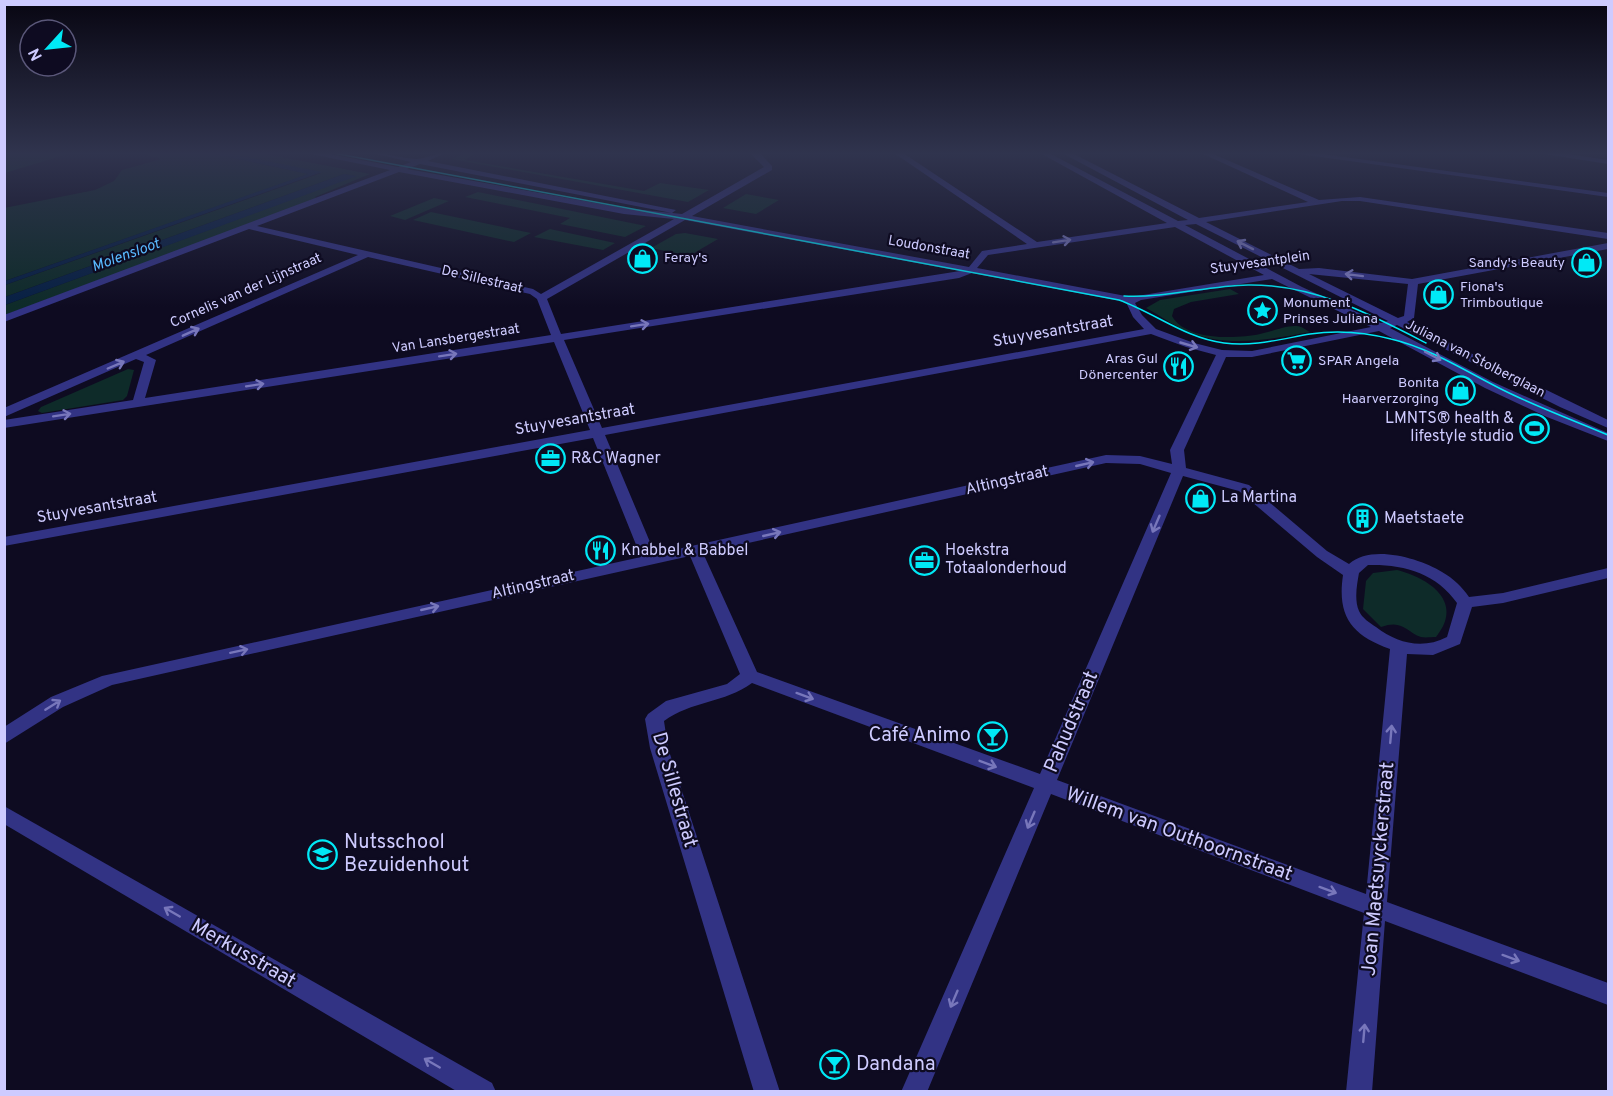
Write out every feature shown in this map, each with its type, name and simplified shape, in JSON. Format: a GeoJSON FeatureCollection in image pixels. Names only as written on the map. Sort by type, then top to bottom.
{"type":"FeatureCollection","features":[{"type":"Feature","properties":{"kind":"street"},"geometry":{"type":"LineString","coordinates":[[4,319],[309,204]]}},
{"type":"Feature","properties":{"kind":"street","name":"Loudonstraat"},"geometry":{"type":"LineString","coordinates":[[587,204],[641,214],[685,217],[1133,300]]}},
{"type":"Feature","properties":{"kind":"street","name":"Loudonstraat"},"geometry":{"type":"LineString","coordinates":[[648,204],[671,209],[685,217]]}},
{"type":"Feature","properties":{"kind":"street"},"geometry":{"type":"LineString","coordinates":[[541,298],[707,204]]}},
{"type":"Feature","properties":{"kind":"street"},"geometry":{"type":"LineString","coordinates":[[974,204],[1035,245]]}},
{"type":"Feature","properties":{"kind":"street","name":"Juliana van Stolberglaan"},"geometry":{"type":"LineString","coordinates":[[1139,204],[1275,276],[1382,328],[1489,386],[1608,437]]}},
{"type":"Feature","properties":{"kind":"street","name":"Juliana van Stolberglaan"},"geometry":{"type":"LineString","coordinates":[[1165,204],[1297,272],[1608,424]]}},
{"type":"Feature","properties":{"kind":"street"},"geometry":{"type":"LineString","coordinates":[[971,270],[985,253],[1302,204]]}},
{"type":"Feature","properties":{"kind":"street"},"geometry":{"type":"LineString","coordinates":[[1394,204],[1608,236]]}},
{"type":"Feature","properties":{"kind":"street","name":"De Sillestraat"},"geometry":{"type":"LineString","coordinates":[[250,227],[533,292],[541,298],[650,560]]}},
{"type":"Feature","properties":{"kind":"street"},"geometry":{"type":"LineString","coordinates":[[1133,300],[1130,303],[1138,317],[1152,331],[1190,345],[1222,353],[1252,354],[1382,328],[1409,318],[1414,288],[1412,282],[1608,246]]}},
{"type":"Feature","properties":{"kind":"street","name":"Cornelis van der Lijnstraat"},"geometry":{"type":"LineString","coordinates":[[4,413],[367,254]]}},
{"type":"Feature","properties":{"kind":"street","name":"Van Lansbergestraat"},"geometry":{"type":"LineString","coordinates":[[912,283],[940,264]]}},
{"type":"Feature","properties":{"kind":"street","name":"Van Lansbergestraat"},"geometry":{"type":"LineString","coordinates":[[4,424],[912,283],[959,275],[971,270]]}},
{"type":"Feature","properties":{"kind":"street","name":"Stuyvesantplein"},"geometry":{"type":"LineString","coordinates":[[1133,300],[1138,297],[1311,270],[1412,282]]}},
{"type":"Feature","properties":{"kind":"street","name":"Stuyvesantstraat"},"geometry":{"type":"LineString","coordinates":[[4,542],[1152,331]]}},
{"type":"Feature","properties":{"kind":"street","name":"Pahudstraat"},"geometry":{"type":"LineString","coordinates":[[914,1092],[1179,470],[1177,450],[1222,353]]}},
{"type":"Feature","properties":{"kind":"street"},"geometry":{"type":"LineString","coordinates":[[137,356],[150,360],[138,403]]}},
{"type":"Feature","properties":{"kind":"street","name":"Altingstraat"},"geometry":{"type":"LineString","coordinates":[[4,737],[57,702],[108,680],[1106,459],[1140,460],[1235,485],[1250,492],[1322,554],[1350,572]]}},
{"type":"Feature","properties":{"kind":"street"},"geometry":{"type":"LineString","coordinates":[[695,551],[750,676]]}},
{"type":"Feature","properties":{"kind":"street"},"geometry":{"type":"LineString","coordinates":[[1365,560],[1387,560],[1407,563],[1434,573],[1447,581],[1458,591],[1465,603],[1454,640],[1437,649],[1415,651],[1399,648],[1368,630],[1351,611],[1350,572],[1355,565],[1365,560]]}},
{"type":"Feature","properties":{"kind":"street"},"geometry":{"type":"LineString","coordinates":[[1465,603],[1503,598],[1608,573]]}},
{"type":"Feature","properties":{"kind":"street","name":"Joan Maetsuyckerstraat"},"geometry":{"type":"LineString","coordinates":[[1359,1092],[1399,648]]}},
{"type":"Feature","properties":{"kind":"street","name":"De Sillestraat"},"geometry":{"type":"LineString","coordinates":[[750,676],[733,688],[672,706],[654,719],[659,748],[767,1092]]}},
{"type":"Feature","properties":{"kind":"street","name":"Willem van Outhoornstraat"},"geometry":{"type":"LineString","coordinates":[[750,676],[1608,994]]}},
{"type":"Feature","properties":{"kind":"street","name":"Merkusstraat"},"geometry":{"type":"LineString","coordinates":[[4,814],[483,1092]]}},
{"type":"Feature","properties":{"kind":"green space"},"geometry":{"type":"Polygon","coordinates":[[[23,204],[223,204],[5,281],[4,208],[23,204]]]}},
{"type":"Feature","properties":{"kind":"green space"},"geometry":{"type":"Polygon","coordinates":[[[233,204],[261,204],[5,297],[5,285],[233,204]]]}},
{"type":"Feature","properties":{"kind":"green space"},"geometry":{"type":"Polygon","coordinates":[[[279,204],[303,204],[5,315],[5,305],[279,204]]]}},
{"type":"Feature","properties":{"kind":"green space"},"geometry":{"type":"Polygon","coordinates":[[[419,204],[442,204],[405,220],[390,216],[419,204]]]}},
{"type":"Feature","properties":{"kind":"green space"},"geometry":{"type":"Polygon","coordinates":[[[501,204],[538,204],[646,226],[625,237],[560,224],[570,218],[501,204]]]}},
{"type":"Feature","properties":{"kind":"green space"},"geometry":{"type":"Polygon","coordinates":[[[729,204],[772,204],[756,214],[723,208],[729,204]]]}},
{"type":"Feature","properties":{"kind":"green space"},"geometry":{"type":"Polygon","coordinates":[[[431,212],[531,233],[514,242],[413,220],[431,212]]]}},
{"type":"Feature","properties":{"kind":"green space"},"geometry":{"type":"Polygon","coordinates":[[[550,229],[615,243],[603,250],[534,237],[550,229]]]}},
{"type":"Feature","properties":{"kind":"green space"},"geometry":{"type":"Polygon","coordinates":[[[685,233],[718,239],[689,256],[651,248],[676,234],[685,233]]]}},
{"type":"Feature","properties":{"kind":"green space"},"geometry":{"type":"Polygon","coordinates":[[[1230,289],[1239,294],[1191,302],[1174,309],[1172,316],[1188,330],[1212,336],[1250,336],[1293,326],[1310,332],[1262,340],[1214,339],[1182,329],[1146,308],[1160,300],[1230,289]]]}},
{"type":"Feature","properties":{"kind":"green space"},"geometry":{"type":"Polygon","coordinates":[[[128,369],[134,370],[127,396],[123,400],[42,413],[38,411],[41,407],[128,369]]]}},
{"type":"Feature","properties":{"kind":"green space"},"geometry":{"type":"Polygon","coordinates":[[[1397,570],[1431,585],[1445,603],[1447,613],[1444,624],[1436,637],[1421,637],[1394,624],[1381,627],[1363,609],[1366,581],[1373,573],[1397,570]]]}},
{"type":"Feature","properties":{"kind":"water"},"geometry":{"type":"Polygon","coordinates":[[[223,204],[232,204],[5,285],[5,281],[223,204]]]}},
{"type":"Feature","properties":{"kind":"water","name":"Molensloot"},"geometry":{"type":"Polygon","coordinates":[[[261,204],[280,204],[5,305],[5,297],[261,204]]]}},
{"type":"Feature","properties":{"kind":"tram line"},"geometry":{"type":"LineString","coordinates":[[606,204],[1119,300],[1183,331],[1224,343],[1256,343],[1330,332],[1361,333],[1381,337],[1406,343],[1434,354],[1516,396],[1608,435]]}},
{"type":"Feature","properties":{"kind":"tram line"},"geometry":{"type":"LineString","coordinates":[[1124,296],[1155,295],[1217,287],[1272,286],[1318,295],[1340,303],[1426,343]]}},
{"type":"Feature","properties":{"kind":"place","name":"Feray's"},"geometry":{"type":"Point","coordinates":[643,258]}},
{"type":"Feature","properties":{"kind":"place","name":"Sandy's Beauty"},"geometry":{"type":"Point","coordinates":[1586,263]}},
{"type":"Feature","properties":{"kind":"place","name":"Fiona's Trimboutique"},"geometry":{"type":"Point","coordinates":[1439,295]}},
{"type":"Feature","properties":{"kind":"place","name":"Monument Prinses Juliana"},"geometry":{"type":"Point","coordinates":[1262,311]}},
{"type":"Feature","properties":{"kind":"place","name":"SPAR Angela"},"geometry":{"type":"Point","coordinates":[1297,361]}},
{"type":"Feature","properties":{"kind":"place","name":"Aras Gul Dönercenter"},"geometry":{"type":"Point","coordinates":[1179,367]}},
{"type":"Feature","properties":{"kind":"place","name":"Bonita Haarverzorging"},"geometry":{"type":"Point","coordinates":[1460,391]}},
{"type":"Feature","properties":{"kind":"place","name":"LMNTS® health & lifestyle studio"},"geometry":{"type":"Point","coordinates":[1535,428]}},
{"type":"Feature","properties":{"kind":"place","name":"R&C Wagner"},"geometry":{"type":"Point","coordinates":[550,459]}},
{"type":"Feature","properties":{"kind":"place","name":"La Martina"},"geometry":{"type":"Point","coordinates":[1200,498]}},
{"type":"Feature","properties":{"kind":"place","name":"Maetstaete"},"geometry":{"type":"Point","coordinates":[1363,519]}},
{"type":"Feature","properties":{"kind":"place","name":"Knabbel & Babbel"},"geometry":{"type":"Point","coordinates":[600,551]}},
{"type":"Feature","properties":{"kind":"place","name":"Hoekstra Totaalonderhoud"},"geometry":{"type":"Point","coordinates":[924,560]}},
{"type":"Feature","properties":{"kind":"place","name":"Café Animo"},"geometry":{"type":"Point","coordinates":[992,736]}},
{"type":"Feature","properties":{"kind":"place","name":"Nutsschool Bezuidenhout"},"geometry":{"type":"Point","coordinates":[323,854]}},
{"type":"Feature","properties":{"kind":"place","name":"Dandana"},"geometry":{"type":"Point","coordinates":[835,1065]}}]}
